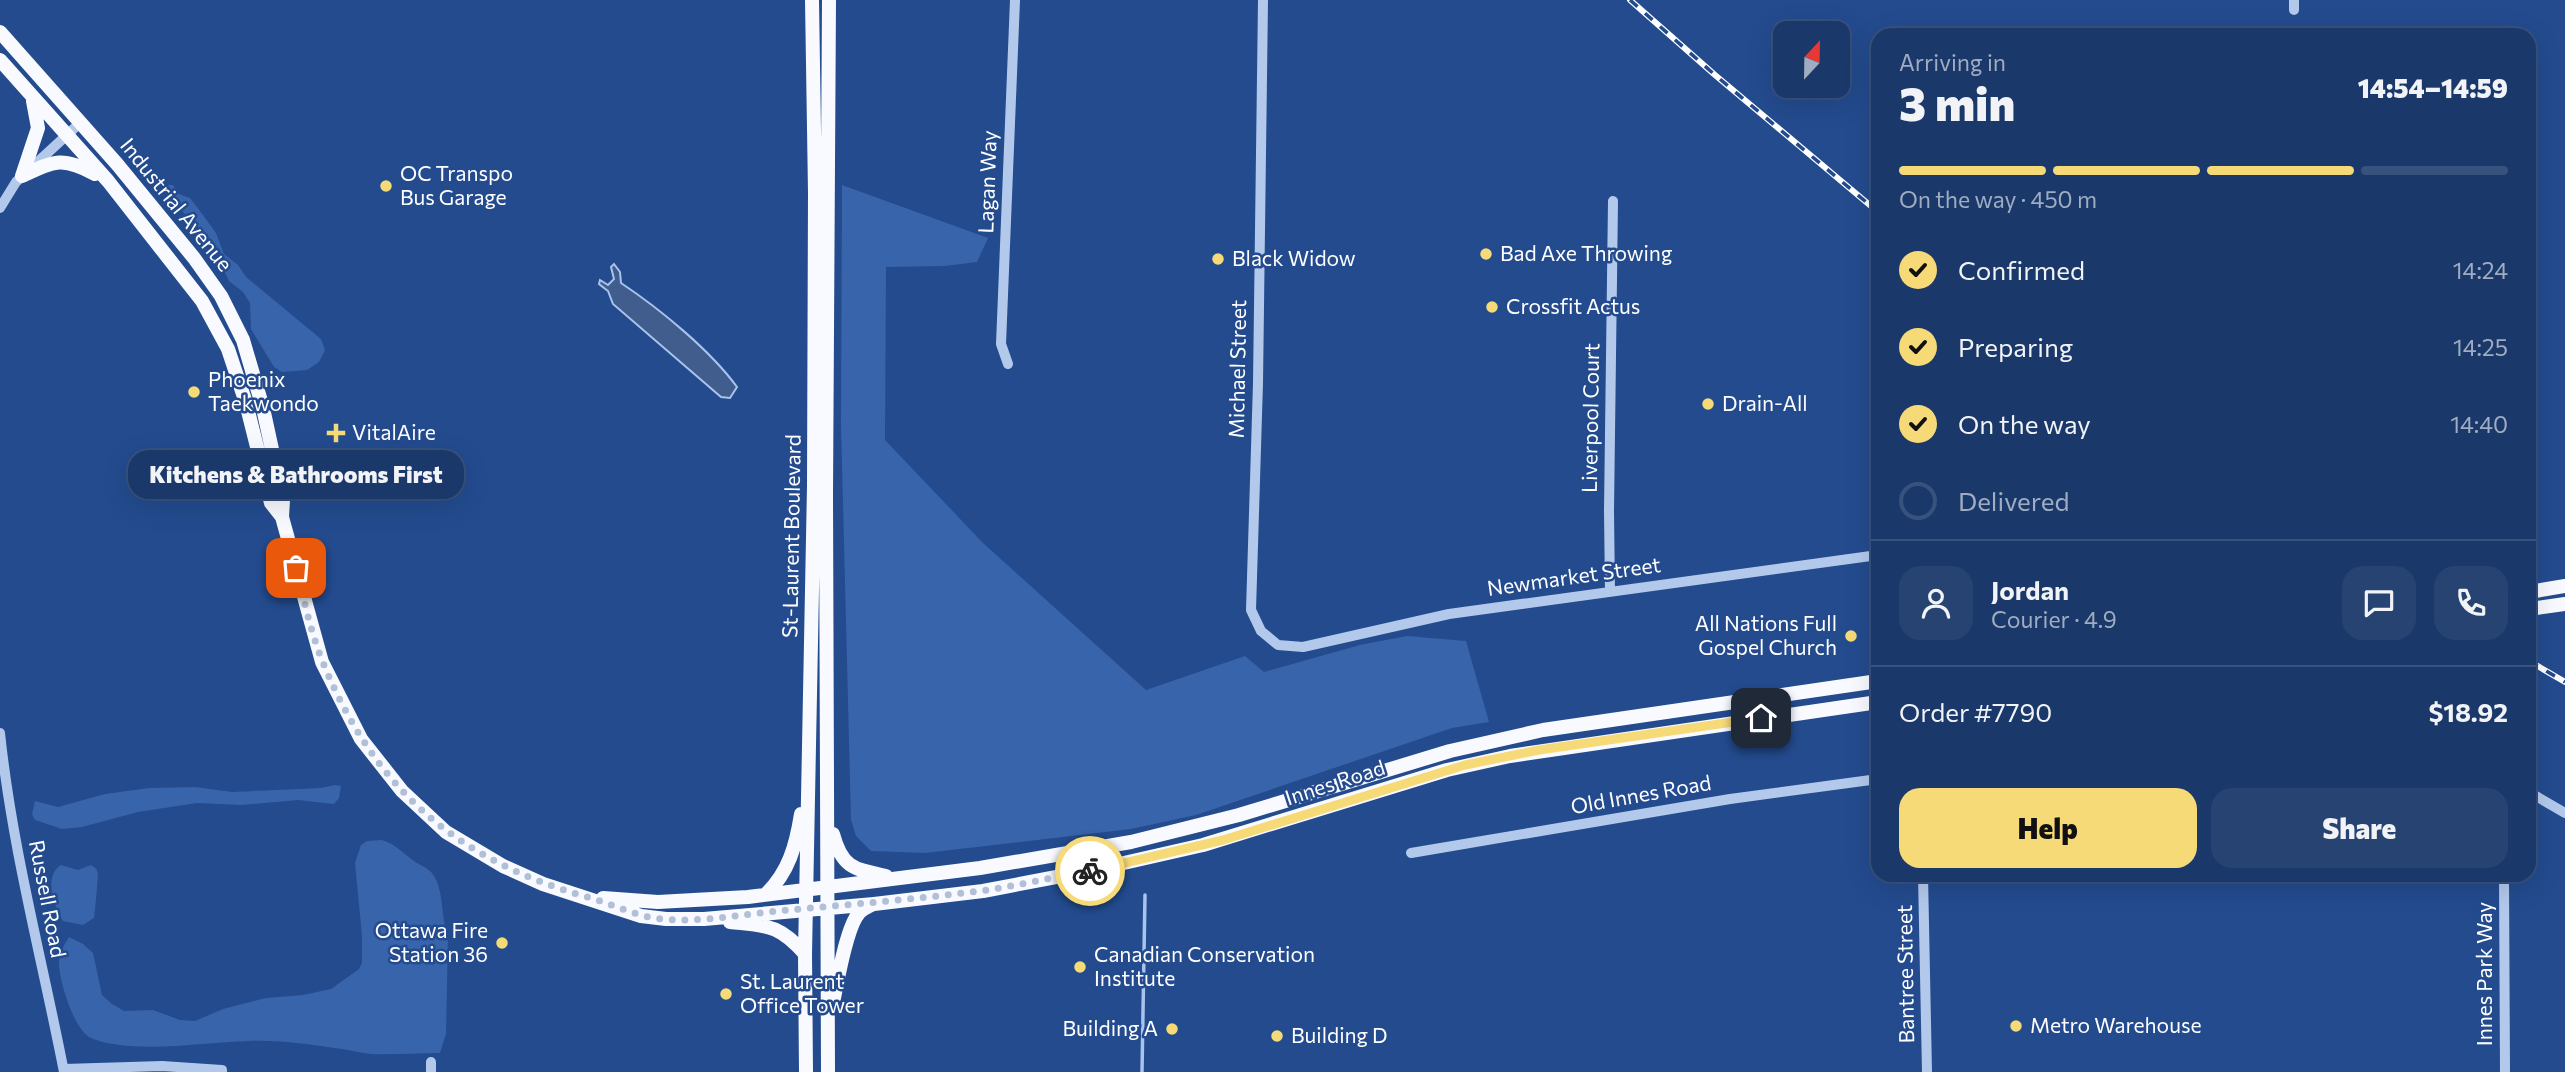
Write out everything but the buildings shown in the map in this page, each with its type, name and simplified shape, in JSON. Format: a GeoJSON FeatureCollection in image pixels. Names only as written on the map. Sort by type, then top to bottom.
{"type":"FeatureCollection","features":[{"type":"Feature","properties":{"kind":"main road","name":"St-Laurent Boulevard"},"geometry":{"type":"LineString","coordinates":[[812,0],[814,385],[820,491],[827,813],[828,1072]]}},
{"type":"Feature","properties":{"kind":"main road","name":"St-Laurent Boulevard"},"geometry":{"type":"LineString","coordinates":[[806,1072],[805,954],[809,771],[820,491],[827,395],[829,0]]}},
{"type":"Feature","properties":{"kind":"main road","name":"Industrial Avenue"},"geometry":{"type":"LineString","coordinates":[[0,32],[81,122],[194,258],[221,296],[243,340],[263,408],[283,500],[282,517],[322,662],[361,739],[402,791],[436,825],[482,855],[543,884],[640,916],[704,919],[807,909]]}},
{"type":"Feature","properties":{"kind":"main road","name":"Industrial Avenue"},"geometry":{"type":"LineString","coordinates":[[0,60],[108,181],[202,301],[219,330],[246,403],[271,503],[282,517]]}},
{"type":"Feature","properties":{"kind":"main road"},"geometry":{"type":"LineString","coordinates":[[22,176],[38,128],[32,98]]}},
{"type":"Feature","properties":{"kind":"main road"},"geometry":{"type":"LineString","coordinates":[[22,176],[46,165],[65,161],[79,165],[108,181]]}},
{"type":"Feature","properties":{"kind":"main road"},"geometry":{"type":"LineString","coordinates":[[2536,591],[2565,586]]}},
{"type":"Feature","properties":{"kind":"main road"},"geometry":{"type":"LineString","coordinates":[[2536,608],[2565,604]]}},
{"type":"Feature","properties":{"kind":"main road","name":"Innes Road"},"geometry":{"type":"LineString","coordinates":[[807,888],[980,868],[1151,838],[1268,807],[1401,764],[1513,736],[1871,682]]}},
{"type":"Feature","properties":{"kind":"main road","name":"Innes Road"},"geometry":{"type":"LineString","coordinates":[[807,909],[984,891],[1173,852],[1235,836],[1447,770],[1510,756],[1871,703]]}},
{"type":"Feature","properties":{"kind":"main road"},"geometry":{"type":"LineString","coordinates":[[1855,705],[1871,708]]}},
{"type":"Feature","properties":{"kind":"main road"},"geometry":{"type":"LineString","coordinates":[[766,894],[784,875],[791,856],[797,838],[809,771]]}},
{"type":"Feature","properties":{"kind":"main road"},"geometry":{"type":"LineString","coordinates":[[827,813],[838,852],[847,863],[857,869],[901,879]]}},
{"type":"Feature","properties":{"kind":"main road","name":"Industrial Avenue"},"geometry":{"type":"LineString","coordinates":[[591,898],[690,902],[807,888]]}},
{"type":"Feature","properties":{"kind":"main road"},"geometry":{"type":"LineString","coordinates":[[829,1020],[854,923],[859,912],[874,904]]}},
{"type":"Feature","properties":{"kind":"main road"},"geometry":{"type":"LineString","coordinates":[[704,919],[778,929],[805,954]]}},
{"type":"Feature","properties":{"kind":"street","name":"Lagan Way"},"geometry":{"type":"LineString","coordinates":[[1008,364],[1001,344],[1015,0]]}},
{"type":"Feature","properties":{"kind":"street","name":"Michael Street"},"geometry":{"type":"LineString","coordinates":[[1263,0],[1258,383],[1251,610],[1261,631],[1278,645]]}},
{"type":"Feature","properties":{"kind":"street"},"geometry":{"type":"LineString","coordinates":[[0,208],[22,176],[81,122]]}},
{"type":"Feature","properties":{"kind":"street","name":"Liverpool Court"},"geometry":{"type":"LineString","coordinates":[[1610,592],[1613,201]]}},
{"type":"Feature","properties":{"kind":"street","name":"Newmarket Street"},"geometry":{"type":"LineString","coordinates":[[1278,645],[1303,647],[1449,614],[1871,556]]}},
{"type":"Feature","properties":{"kind":"street","name":"Russell Road"},"geometry":{"type":"LineString","coordinates":[[0,733],[11,818],[36,950],[64,1070]]}},
{"type":"Feature","properties":{"kind":"street","name":"Old Innes Road"},"geometry":{"type":"LineString","coordinates":[[1412,853],[1730,799],[1871,780]]}},
{"type":"Feature","properties":{"kind":"street"},"geometry":{"type":"LineString","coordinates":[[2536,798],[2565,813]]}},
{"type":"Feature","properties":{"kind":"street","name":"Bantree Street"},"geometry":{"type":"LineString","coordinates":[[1923,882],[1927,955],[1927,1072]]}},
{"type":"Feature","properties":{"kind":"street","name":"Innes Park Way"},"geometry":{"type":"LineString","coordinates":[[2504,882],[2505,1072]]}},
{"type":"Feature","properties":{"kind":"street"},"geometry":{"type":"LineString","coordinates":[[64,1070],[162,1066],[222,1072]]}},
{"type":"Feature","properties":{"kind":"shaded area"},"geometry":{"type":"Polygon","coordinates":[[[167,185],[173,185],[179,194],[190,198],[216,233],[224,254],[238,265],[246,277],[321,339],[325,350],[319,362],[307,370],[282,372],[274,367],[251,329],[250,303],[243,292],[229,281],[199,229],[166,194],[167,185]]]}},
{"type":"Feature","properties":{"kind":"shaded area"},"geometry":{"type":"Polygon","coordinates":[[[842,185],[988,238],[977,262],[945,266],[886,267],[885,440],[983,543],[1146,690],[1245,656],[1264,672],[1360,645],[1407,636],[1466,641],[1489,722],[1452,728],[1196,815],[1131,829],[925,853],[871,851],[856,836],[851,820],[841,425],[842,185]]]}},
{"type":"Feature","properties":{"kind":"shaded area"},"geometry":{"type":"Polygon","coordinates":[[[614,264],[620,272],[621,283],[684,331],[726,373],[737,387],[730,398],[721,397],[613,304],[608,291],[599,284],[600,280],[608,285],[614,279],[611,267],[614,264]]]}},
{"type":"Feature","properties":{"kind":"shaded area"},"geometry":{"type":"Polygon","coordinates":[[[341,786],[339,798],[334,804],[298,800],[242,805],[197,803],[138,812],[82,827],[62,829],[35,820],[32,814],[35,801],[58,807],[105,794],[149,788],[195,787],[232,792],[341,786]]]}},
{"type":"Feature","properties":{"kind":"shaded area"},"geometry":{"type":"Polygon","coordinates":[[[382,840],[430,871],[439,887],[448,935],[446,1034],[440,1053],[371,1054],[260,1041],[127,1046],[91,1038],[73,1015],[59,969],[60,954],[69,937],[93,953],[102,995],[124,1011],[153,1010],[180,1020],[195,1021],[223,1009],[266,998],[303,995],[331,989],[359,969],[362,963],[355,863],[361,845],[367,841],[382,840]]]}},
{"type":"Feature","properties":{"kind":"shaded area"},"geometry":{"type":"Polygon","coordinates":[[[61,865],[78,870],[91,865],[97,870],[94,918],[83,925],[63,921],[56,908],[51,884],[52,876],[61,865]]]}},
{"type":"Feature","properties":{"kind":"waterway"},"geometry":{"type":"LineString","coordinates":[[1142,1072],[1145,895]]}},
{"type":"Feature","properties":{"kind":"railway"},"geometry":{"type":"LineString","coordinates":[[1630,0],[1871,206]]}},
{"type":"Feature","properties":{"kind":"railway"},"geometry":{"type":"LineString","coordinates":[[2536,665],[2565,682]]}},
{"type":"Feature","properties":{"kind":"way so far"},"geometry":{"type":"LineString","coordinates":[[296,568],[322,662],[367,748],[402,791],[446,832],[482,855],[543,884],[640,916],[679,920],[874,904],[984,891],[1090,871]]}},
{"type":"Feature","properties":{"kind":"place","name":"OC Transpo Bus Garage"},"geometry":{"type":"Point","coordinates":[386,186]}},
{"type":"Feature","properties":{"kind":"place","name":"Bad Axe Throwing"},"geometry":{"type":"Point","coordinates":[1486,254]}},
{"type":"Feature","properties":{"kind":"place","name":"Black Widow"},"geometry":{"type":"Point","coordinates":[1218,259]}},
{"type":"Feature","properties":{"kind":"place","name":"Crossfit Actus"},"geometry":{"type":"Point","coordinates":[1492,307]}},
{"type":"Feature","properties":{"kind":"place","name":"Phoenix Taekwondo"},"geometry":{"type":"Point","coordinates":[194,392]}},
{"type":"Feature","properties":{"kind":"place","name":"Drain-All"},"geometry":{"type":"Point","coordinates":[1708,404]}},
{"type":"Feature","properties":{"kind":"place","name":"VitalAire"},"geometry":{"type":"Point","coordinates":[336,433]}},
{"type":"Feature","properties":{"kind":"place","name":"Kitchens & Bathrooms First"},"geometry":{"type":"Point","coordinates":[296,568]}},
{"type":"Feature","properties":{"kind":"place","name":"All Nations Full Gospel Church"},"geometry":{"type":"Point","coordinates":[1851,636]}},
{"type":"Feature","properties":{"kind":"place","name":"Ottawa Fire Station 36"},"geometry":{"type":"Point","coordinates":[502,943]}},
{"type":"Feature","properties":{"kind":"place","name":"Canadian Conservation Institute"},"geometry":{"type":"Point","coordinates":[1080,967]}},
{"type":"Feature","properties":{"kind":"place","name":"St. Laurent Office Tower"},"geometry":{"type":"Point","coordinates":[726,994]}},
{"type":"Feature","properties":{"kind":"place","name":"Metro Warehouse"},"geometry":{"type":"Point","coordinates":[2016,1026]}},
{"type":"Feature","properties":{"kind":"place","name":"Building A"},"geometry":{"type":"Point","coordinates":[1172,1029]}},
{"type":"Feature","properties":{"kind":"place","name":"Building D"},"geometry":{"type":"Point","coordinates":[1277,1036]}},
{"type":"Feature","properties":{"kind":"route"},"geometry":{"type":"LineString","coordinates":[[1090,871],[1223,840],[1465,765],[1539,750],[1761,718]]}}]}
